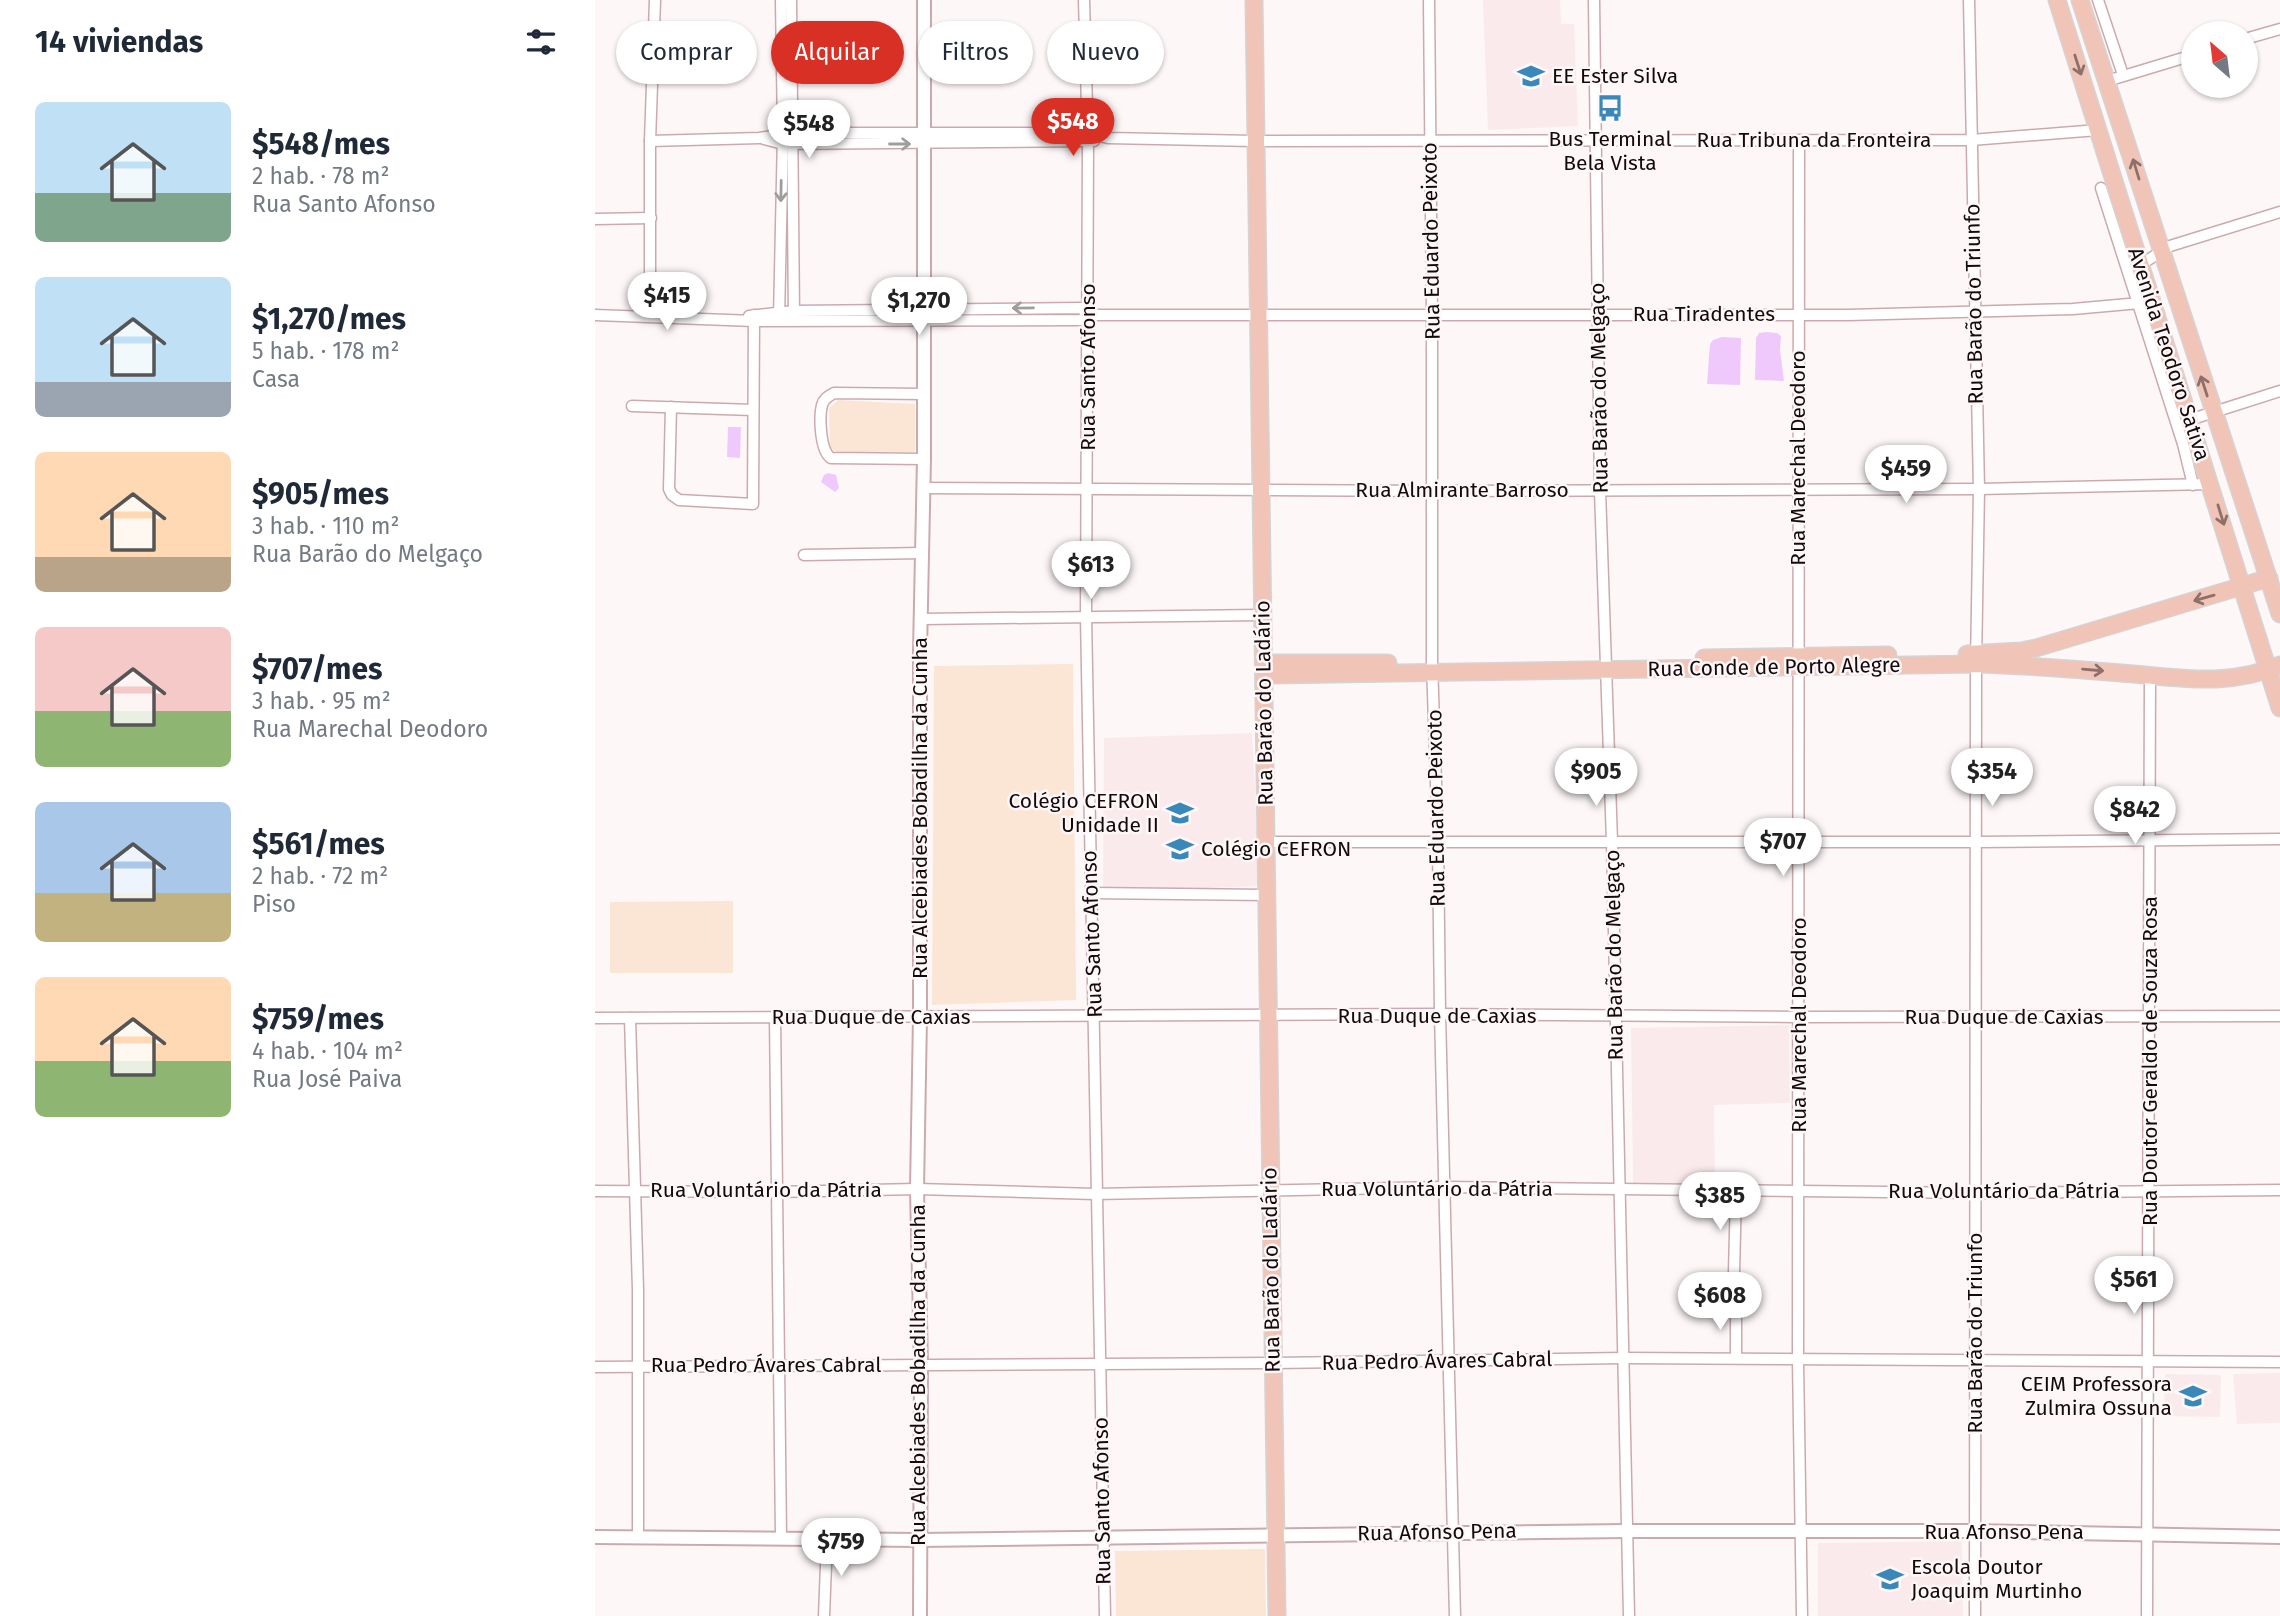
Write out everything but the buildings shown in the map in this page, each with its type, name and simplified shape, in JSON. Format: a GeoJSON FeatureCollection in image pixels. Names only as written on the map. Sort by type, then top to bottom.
{"type":"FeatureCollection","features":[{"type":"Feature","properties":{"kind":"main road","name":"Rua Barão do Ladário"},"geometry":{"type":"LineString","coordinates":[[1254,0],[1277,1616]]}},
{"type":"Feature","properties":{"kind":"main road","name":"Avenida Teodoro Sativa"},"geometry":{"type":"LineString","coordinates":[[2057,0],[2140,265],[2145,303],[2189,420],[2243,587],[2274,668],[2280,709]]}},
{"type":"Feature","properties":{"kind":"main road","name":"Avenida Teodoro Sativa"},"geometry":{"type":"LineString","coordinates":[[2080,0],[2213,412],[2275,576],[2280,614]]}},
{"type":"Feature","properties":{"kind":"main road","name":"Rua Conde de Porto Alegre"},"geometry":{"type":"LineString","coordinates":[[1976,659],[2036,648],[2275,576]]}},
{"type":"Feature","properties":{"kind":"main road","name":"Rua Conde de Porto Alegre"},"geometry":{"type":"LineString","coordinates":[[1264,669],[1976,659],[2205,681],[2237,679],[2274,668]]}},
{"type":"Feature","properties":{"kind":"street"},"geometry":{"type":"LineString","coordinates":[[650,315],[650,141],[655,0]]}},
{"type":"Feature","properties":{"kind":"street"},"geometry":{"type":"LineString","coordinates":[[781,0],[794,315]]}},
{"type":"Feature","properties":{"kind":"street"},"geometry":{"type":"LineString","coordinates":[[779,316],[788,139],[791,0]]}},
{"type":"Feature","properties":{"kind":"street","name":"Rua Alcebiades Bobadilha da Cunha"},"geometry":{"type":"LineString","coordinates":[[919,1616],[921,1364],[917,1189],[921,1017],[924,0]]}},
{"type":"Feature","properties":{"kind":"street","name":"Rua Santo Afonso"},"geometry":{"type":"LineString","coordinates":[[1084,0],[1088,138],[1086,616],[1104,1616]]}},
{"type":"Feature","properties":{"kind":"street","name":"Rua Eduardo Peixoto"},"geometry":{"type":"LineString","coordinates":[[1429,0],[1432,668],[1455,1616]]}},
{"type":"Feature","properties":{"kind":"street","name":"Rua Barão do Melgaço"},"geometry":{"type":"LineString","coordinates":[[1594,0],[1600,490],[1612,842],[1629,1616]]}},
{"type":"Feature","properties":{"kind":"street","name":"Rua Barão do Triunfo"},"geometry":{"type":"LineString","coordinates":[[1969,0],[1979,489],[1976,659],[1975,1616]]}},
{"type":"Feature","properties":{"kind":"street"},"geometry":{"type":"LineString","coordinates":[[2098,0],[2123,75]]}},
{"type":"Feature","properties":{"kind":"street"},"geometry":{"type":"LineString","coordinates":[[2258,35],[2280,29]]}},
{"type":"Feature","properties":{"kind":"street"},"geometry":{"type":"LineString","coordinates":[[2107,81],[2181,58]]}},
{"type":"Feature","properties":{"kind":"street","name":"Rua Tribuna da Fronteira"},"geometry":{"type":"LineString","coordinates":[[650,141],[759,138],[1108,138],[1254,141],[1971,140],[2098,130]]}},
{"type":"Feature","properties":{"kind":"street","name":"Rua Marechal Deodoro"},"geometry":{"type":"LineString","coordinates":[[1799,140],[1798,1360],[1802,1616]]}},
{"type":"Feature","properties":{"kind":"street"},"geometry":{"type":"LineString","coordinates":[[2101,188],[2145,303],[2193,485]]}},
{"type":"Feature","properties":{"kind":"street"},"geometry":{"type":"LineString","coordinates":[[2140,265],[2161,251],[2280,212]]}},
{"type":"Feature","properties":{"kind":"street"},"geometry":{"type":"LineString","coordinates":[[595,219],[651,218]]}},
{"type":"Feature","properties":{"kind":"street","name":"Rua Tiradentes"},"geometry":{"type":"LineString","coordinates":[[595,315],[741,320],[794,315],[1081,320],[1088,315],[1848,315],[2073,309],[2145,303]]}},
{"type":"Feature","properties":{"kind":"street"},"geometry":{"type":"LineString","coordinates":[[670,407],[669,489],[672,495],[679,500],[753,504],[754,317]]}},
{"type":"Feature","properties":{"kind":"street"},"geometry":{"type":"LineString","coordinates":[[2189,420],[2280,391]]}},
{"type":"Feature","properties":{"kind":"street"},"geometry":{"type":"LineString","coordinates":[[923,394],[834,393],[826,398],[822,405],[822,446],[825,454],[831,458],[924,459]]}},
{"type":"Feature","properties":{"kind":"street"},"geometry":{"type":"LineString","coordinates":[[632,406],[754,410]]}},
{"type":"Feature","properties":{"kind":"street","name":"Rua Almirante Barroso"},"geometry":{"type":"LineString","coordinates":[[923,488],[1260,491],[1797,490],[2211,484]]}},
{"type":"Feature","properties":{"kind":"street"},"geometry":{"type":"LineString","coordinates":[[804,555],[923,553]]}},
{"type":"Feature","properties":{"kind":"street"},"geometry":{"type":"LineString","coordinates":[[921,618],[1262,615]]}},
{"type":"Feature","properties":{"kind":"street","name":"Rua Doutor Geraldo de Souza Rosa"},"geometry":{"type":"LineString","coordinates":[[2147,1616],[2150,675]]}},
{"type":"Feature","properties":{"kind":"street"},"geometry":{"type":"LineString","coordinates":[[1265,842],[1799,843],[2280,839]]}},
{"type":"Feature","properties":{"kind":"street"},"geometry":{"type":"LineString","coordinates":[[1091,893],[1266,895]]}},
{"type":"Feature","properties":{"kind":"street","name":"Rua Duque de Caxias"},"geometry":{"type":"LineString","coordinates":[[595,1018],[1440,1014],[1615,1017],[2280,1016]]}},
{"type":"Feature","properties":{"kind":"street"},"geometry":{"type":"LineString","coordinates":[[775,1017],[781,1537]]}},
{"type":"Feature","properties":{"kind":"street"},"geometry":{"type":"LineString","coordinates":[[630,1018],[638,1290],[638,1537]]}},
{"type":"Feature","properties":{"kind":"street","name":"Rua Voluntário da Pátria"},"geometry":{"type":"LineString","coordinates":[[595,1191],[775,1192],[917,1189],[1095,1194],[1445,1188],[1976,1193],[2280,1190]]}},
{"type":"Feature","properties":{"kind":"street"},"geometry":{"type":"LineString","coordinates":[[1734,1273],[1736,1191]]}},
{"type":"Feature","properties":{"kind":"street"},"geometry":{"type":"LineString","coordinates":[[1736,1306],[1736,1358]]}},
{"type":"Feature","properties":{"kind":"street","name":"Rua Pedro Ávares Cabral"},"geometry":{"type":"LineString","coordinates":[[595,1367],[1624,1358],[2280,1362]]}},
{"type":"Feature","properties":{"kind":"street","name":"Rua Afonso Pena"},"geometry":{"type":"LineString","coordinates":[[595,1537],[920,1539],[1453,1532],[1974,1531],[2280,1537]]}},
{"type":"Feature","properties":{"kind":"street"},"geometry":{"type":"LineString","coordinates":[[824,1616],[827,1539]]}},
{"type":"Feature","properties":{"kind":"shaded area","name":"EE Ester Silva"},"geometry":{"type":"Polygon","coordinates":[[[1483,0],[1560,0],[1561,24],[1574,24],[1578,126],[1488,130],[1483,0]]]}},
{"type":"Feature","properties":{"kind":"shaded area"},"geometry":{"type":"Polygon","coordinates":[[[1759,333],[1781,336],[1784,381],[1755,380],[1756,338],[1759,333]]]}},
{"type":"Feature","properties":{"kind":"shaded area"},"geometry":{"type":"Polygon","coordinates":[[[1722,337],[1741,338],[1740,385],[1707,384],[1710,344],[1722,337]]]}},
{"type":"Feature","properties":{"kind":"shaded area"},"geometry":{"type":"Polygon","coordinates":[[[838,400],[915,404],[915,452],[838,452],[830,449],[829,408],[838,400]]]}},
{"type":"Feature","properties":{"kind":"shaded area"},"geometry":{"type":"Polygon","coordinates":[[[728,427],[741,427],[740,458],[727,457],[728,427]]]}},
{"type":"Feature","properties":{"kind":"shaded area"},"geometry":{"type":"Polygon","coordinates":[[[828,473],[836,475],[839,488],[835,492],[821,482],[828,473]]]}},
{"type":"Feature","properties":{"kind":"shaded area"},"geometry":{"type":"Polygon","coordinates":[[[1073,664],[1076,1000],[932,1005],[934,666],[1073,664]]]}},
{"type":"Feature","properties":{"kind":"shaded area","name":"Colégio CEFRON"},"geometry":{"type":"Polygon","coordinates":[[[1252,733],[1260,886],[1103,892],[1104,738],[1252,733]]]}},
{"type":"Feature","properties":{"kind":"shaded area"},"geometry":{"type":"Polygon","coordinates":[[[1591,752],[1592,783],[1577,784],[1576,753],[1591,752]]]}},
{"type":"Feature","properties":{"kind":"shaded area"},"geometry":{"type":"Polygon","coordinates":[[[733,901],[733,973],[610,973],[610,902],[733,901]]]}},
{"type":"Feature","properties":{"kind":"shaded area"},"geometry":{"type":"Polygon","coordinates":[[[1789,1025],[1790,1103],[1714,1105],[1715,1183],[1633,1184],[1631,1028],[1789,1025]]]}},
{"type":"Feature","properties":{"kind":"shaded area"},"geometry":{"type":"Polygon","coordinates":[[[2280,1373],[2280,1423],[2237,1424],[2233,1374],[2280,1373]]]}},
{"type":"Feature","properties":{"kind":"shaded area","name":"CEIM Professora Zulmira Ossuna"},"geometry":{"type":"Polygon","coordinates":[[[2165,1374],[2221,1375],[2220,1417],[2164,1416],[2165,1374]]]}},
{"type":"Feature","properties":{"kind":"shaded area","name":"Escola Doutor Joaquim Murtinho"},"geometry":{"type":"Polygon","coordinates":[[[1962,1541],[1963,1616],[1818,1616],[1818,1543],[1962,1541]]]}},
{"type":"Feature","properties":{"kind":"shaded area"},"geometry":{"type":"Polygon","coordinates":[[[1265,1549],[1266,1616],[1116,1616],[1115,1551],[1265,1549]]]}},
{"type":"Feature","properties":{"kind":"place","name":"EE Ester Silva"},"geometry":{"type":"Point","coordinates":[1531,76]}},
{"type":"Feature","properties":{"kind":"place","name":"Bus Terminal Bela Vista"},"geometry":{"type":"Point","coordinates":[1610,108]}},
{"type":"Feature","properties":{"kind":"place","name":"Colégio CEFRON Unidade II"},"geometry":{"type":"Point","coordinates":[1180,813]}},
{"type":"Feature","properties":{"kind":"place","name":"Colégio CEFRON"},"geometry":{"type":"Point","coordinates":[1180,849]}},
{"type":"Feature","properties":{"kind":"place","name":"CEIM Professora Zulmira Ossuna"},"geometry":{"type":"Point","coordinates":[2193,1396]}},
{"type":"Feature","properties":{"kind":"place","name":"Escola Doutor Joaquim Murtinho"},"geometry":{"type":"Point","coordinates":[1890,1579]}}]}
